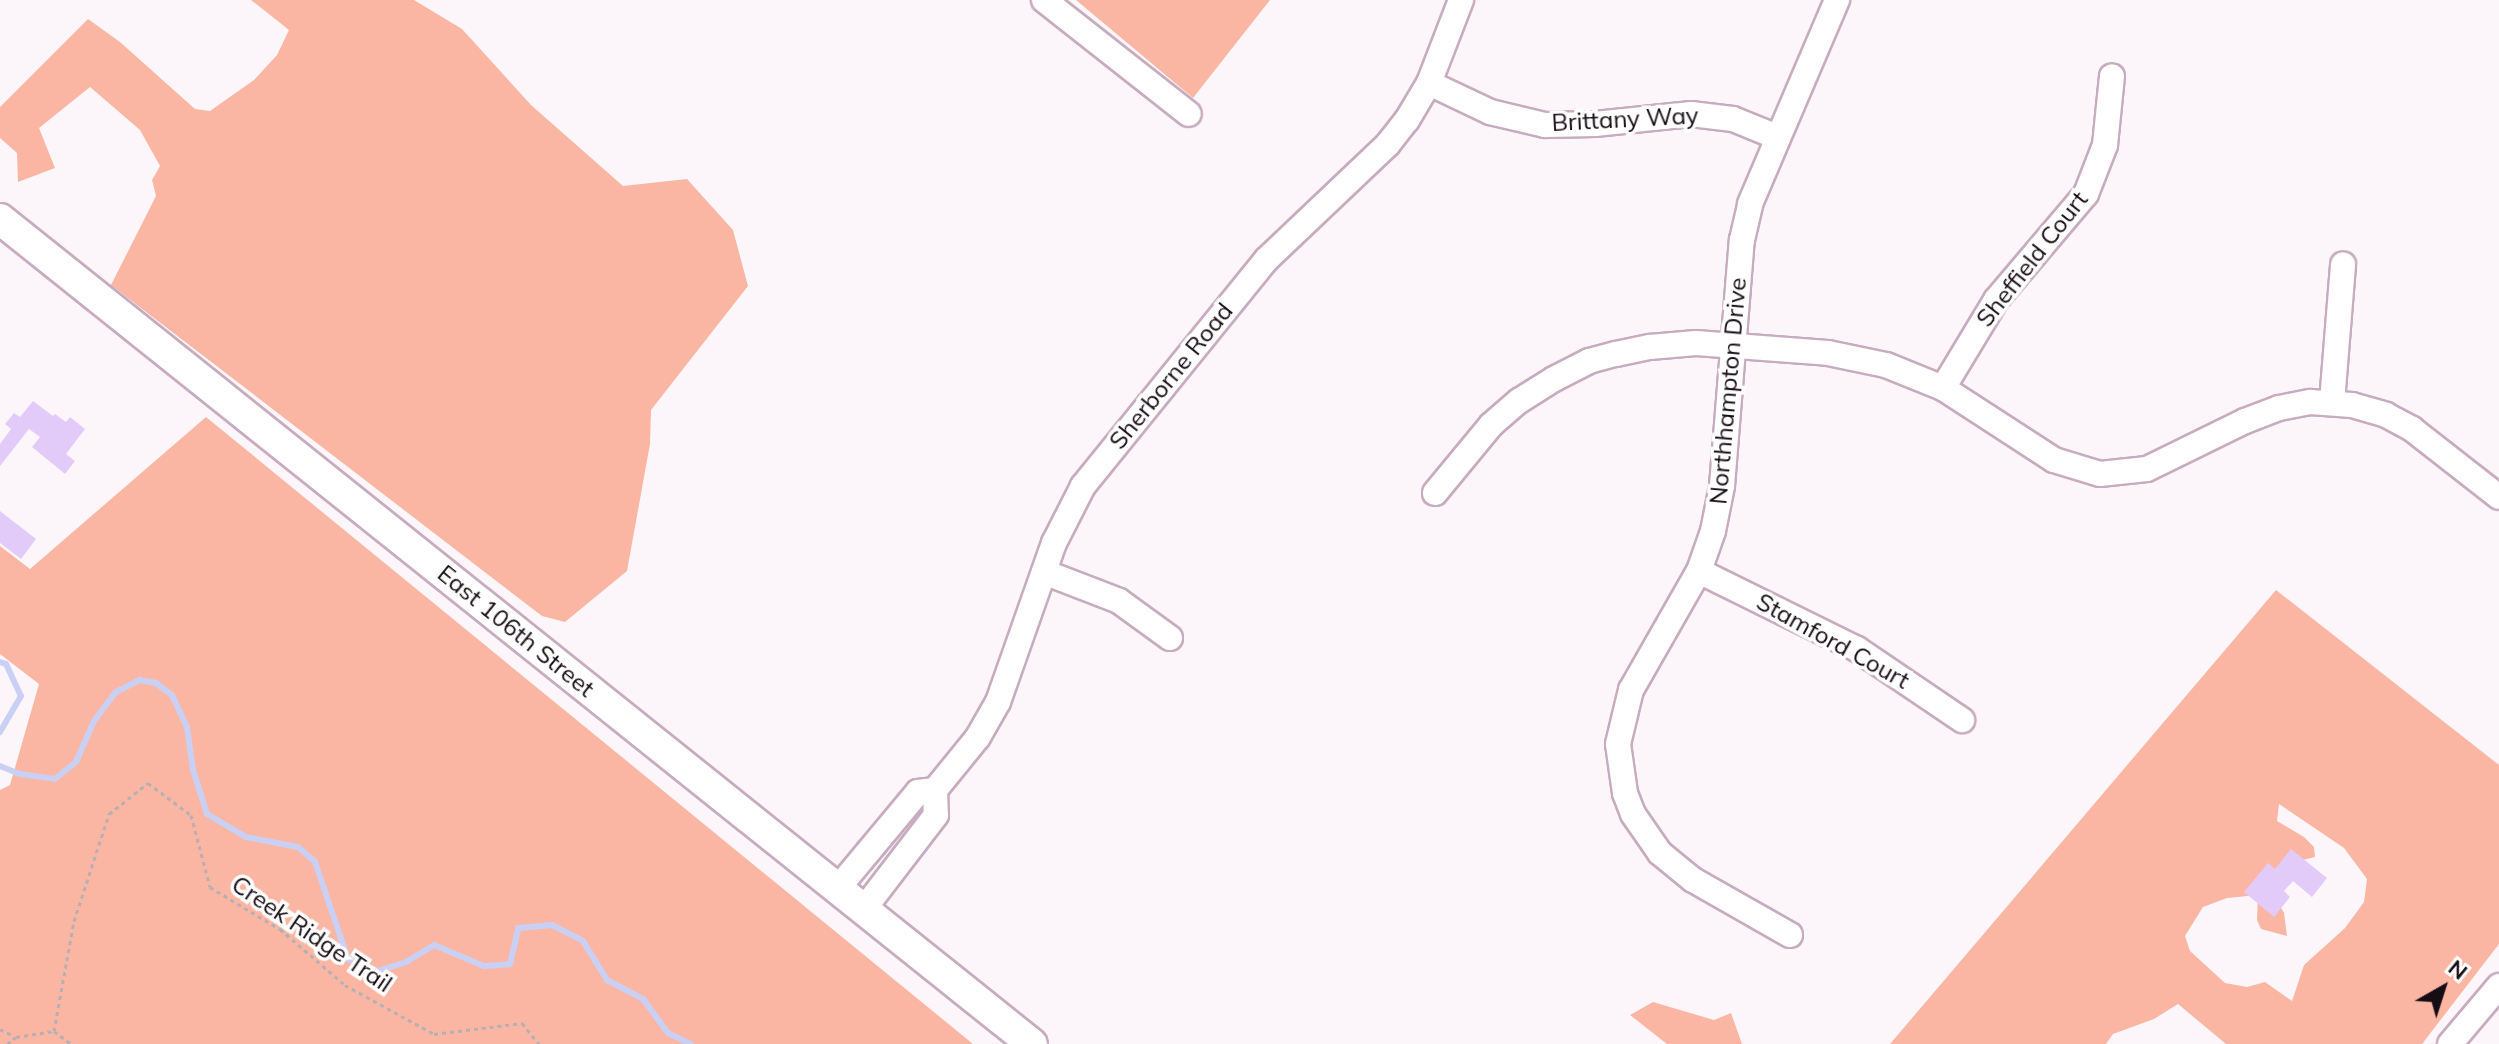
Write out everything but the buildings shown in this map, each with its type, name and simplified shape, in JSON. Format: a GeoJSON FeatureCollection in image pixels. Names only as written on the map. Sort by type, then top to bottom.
{"type":"FeatureCollection","features":[{"type":"Feature","properties":{"kind":"main road","name":"East 106th Street"},"geometry":{"type":"LineString","coordinates":[[0,219],[1032,1044]]}},
{"type":"Feature","properties":{"kind":"street"},"geometry":{"type":"LineString","coordinates":[[1044,0],[1189,114]]}},
{"type":"Feature","properties":{"kind":"street","name":"Sherborne Road"},"geometry":{"type":"LineString","coordinates":[[864,909],[936,815],[935,790],[978,737],[998,702],[1064,519],[1083,486],[1267,259],[1388,144],[1429,83],[1461,0]]}},
{"type":"Feature","properties":{"kind":"street","name":"Northhampton Drive"},"geometry":{"type":"LineString","coordinates":[[1790,935],[1676,868],[1648,838],[1633,814],[1620,779],[1618,744],[1624,707],[1639,673],[1699,571],[1720,501],[1742,240],[1750,204],[1837,0]]}},
{"type":"Feature","properties":{"kind":"street","name":"Sheffield Court"},"geometry":{"type":"LineString","coordinates":[[1943,388],[1996,300],[2086,194],[2105,145],[2112,76]]}},
{"type":"Feature","properties":{"kind":"street","name":"Brittany Way"},"geometry":{"type":"LineString","coordinates":[[1429,83],[1490,112],[1545,125],[1595,124],[1691,114],[1733,119],[1777,137]]}},
{"type":"Feature","properties":{"kind":"street"},"geometry":{"type":"LineString","coordinates":[[2332,402],[2343,264]]}},
{"type":"Feature","properties":{"kind":"street"},"geometry":{"type":"LineString","coordinates":[[1435,493],[1504,413],[1571,370],[1589,361],[1650,347],[1732,344],[1853,357],[1886,365],[1943,388],[2054,460],[2085,472],[2115,475],[2165,461],[2262,413],[2294,405],[2332,402],[2370,409],[2400,422],[2427,439],[2499,497]]}},
{"type":"Feature","properties":{"kind":"street","name":"Stamford Court"},"geometry":{"type":"LineString","coordinates":[[1699,571],[1857,649],[1962,720]]}},
{"type":"Feature","properties":{"kind":"street"},"geometry":{"type":"LineString","coordinates":[[1044,572],[1119,601],[1170,638]]}},
{"type":"Feature","properties":{"kind":"street","name":"Sherborne Road"},"geometry":{"type":"LineString","coordinates":[[838,888],[918,792],[935,790]]}},
{"type":"Feature","properties":{"kind":"street"},"geometry":{"type":"LineString","coordinates":[[2450,1044],[2499,986]]}},
{"type":"Feature","properties":{"kind":"path","name":"Creek Ridge Trail"},"geometry":{"type":"LineString","coordinates":[[54,1031],[74,921],[109,814],[148,783],[191,815],[210,887],[280,929],[345,985],[434,1034],[522,1023],[539,1044]]}},
{"type":"Feature","properties":{"kind":"path"},"geometry":{"type":"LineString","coordinates":[[0,1029],[16,1037]]}},
{"type":"Feature","properties":{"kind":"path"},"geometry":{"type":"LineString","coordinates":[[7,1044],[16,1037],[54,1031],[71,1044]]}},
{"type":"Feature","properties":{"kind":"shaded area"},"geometry":{"type":"Polygon","coordinates":[[[251,0],[414,0],[462,29],[531,105],[623,186],[687,179],[733,230],[748,286],[651,410],[650,444],[627,571],[565,622],[542,616],[111,285],[156,196],[152,180],[160,166],[140,130],[90,87],[39,128],[55,168],[18,182],[17,153],[0,138],[0,107],[88,19],[120,42],[195,109],[210,111],[254,80],[277,55],[289,30],[251,0]]]}},
{"type":"Feature","properties":{"kind":"shaded area"},"geometry":{"type":"Polygon","coordinates":[[[1076,0],[1270,0],[1193,98],[1076,0]]]}},
{"type":"Feature","properties":{"kind":"shaded area"},"geometry":{"type":"Polygon","coordinates":[[[206,417],[973,1044],[0,1044],[0,790],[10,785],[39,684],[0,654],[0,546],[30,569],[206,417]]]}},
{"type":"Feature","properties":{"kind":"shaded area"},"geometry":{"type":"Polygon","coordinates":[[[2276,590],[2499,765],[2499,944],[2422,1044],[2226,1044],[2178,1004],[2154,1019],[2113,1034],[2106,1044],[1890,1044],[2276,590]],[[2279,804],[2277,821],[2304,837],[2314,847],[2315,857],[2290,863],[2273,893],[2284,913],[2287,936],[2261,929],[2257,920],[2258,895],[2227,898],[2203,907],[2185,936],[2190,951],[2225,983],[2247,987],[2265,982],[2292,1001],[2304,965],[2345,928],[2364,902],[2367,879],[2344,848],[2279,804]]]}},
{"type":"Feature","properties":{"kind":"shaded area"},"geometry":{"type":"Polygon","coordinates":[[[1653,1002],[1714,1020],[1731,1013],[1742,1044],[1667,1044],[1630,1015],[1653,1002]]]}},
{"type":"Feature","properties":{"kind":"waterway"},"geometry":{"type":"LineString","coordinates":[[0,662],[6,664],[21,696],[0,732]]}},
{"type":"Feature","properties":{"kind":"waterway"},"geometry":{"type":"LineString","coordinates":[[0,766],[20,774],[55,779],[76,762],[94,721],[116,692],[140,680],[156,683],[172,695],[187,727],[193,770],[207,814],[246,837],[298,847],[315,862],[348,959],[378,971],[406,962],[434,945],[484,966],[510,964],[518,928],[552,925],[583,941],[607,980],[643,999],[668,1033],[691,1044]]}}]}
